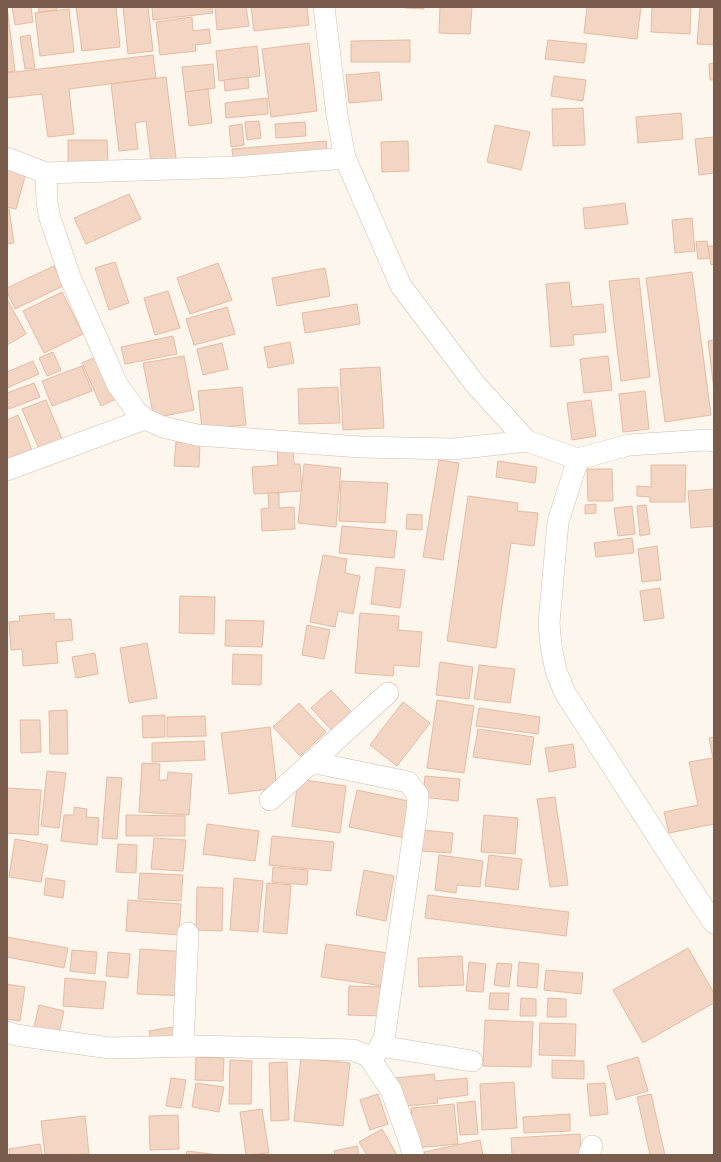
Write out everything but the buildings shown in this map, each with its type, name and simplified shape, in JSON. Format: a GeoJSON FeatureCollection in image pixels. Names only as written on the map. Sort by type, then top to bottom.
{"type":"FeatureCollection","features":[{"type":"Feature","properties":{"kind":"street"},"geometry":{"type":"LineString","coordinates":[[324,7],[337,115],[344,158],[401,286],[475,384],[527,441]]}},
{"type":"Feature","properties":{"kind":"street"},"geometry":{"type":"LineString","coordinates":[[7,158],[46,173],[229,168],[344,158]]}},
{"type":"Feature","properties":{"kind":"street"},"geometry":{"type":"LineString","coordinates":[[46,173],[46,201],[49,215],[70,277],[117,384],[136,411],[145,419],[164,427],[197,435],[360,448],[453,448],[527,441],[578,459],[629,445],[706,440],[714,441]]}},
{"type":"Feature","properties":{"kind":"street"},"geometry":{"type":"LineString","coordinates":[[7,470],[145,419]]}},
{"type":"Feature","properties":{"kind":"street"},"geometry":{"type":"LineString","coordinates":[[578,459],[558,522],[549,622],[551,646],[556,671],[564,693],[714,923]]}},
{"type":"Feature","properties":{"kind":"street"},"geometry":{"type":"LineString","coordinates":[[270,800],[388,693]]}},
{"type":"Feature","properties":{"kind":"street"},"geometry":{"type":"LineString","coordinates":[[311,762],[408,782],[418,795],[417,811],[384,1039],[376,1053],[374,1066],[391,1090],[413,1155]]}},
{"type":"Feature","properties":{"kind":"street"},"geometry":{"type":"LineString","coordinates":[[183,1046],[188,933]]}},
{"type":"Feature","properties":{"kind":"street"},"geometry":{"type":"LineString","coordinates":[[7,1032],[16,1035],[110,1048],[183,1046],[353,1050],[368,1056],[376,1053],[472,1061]]}}]}
